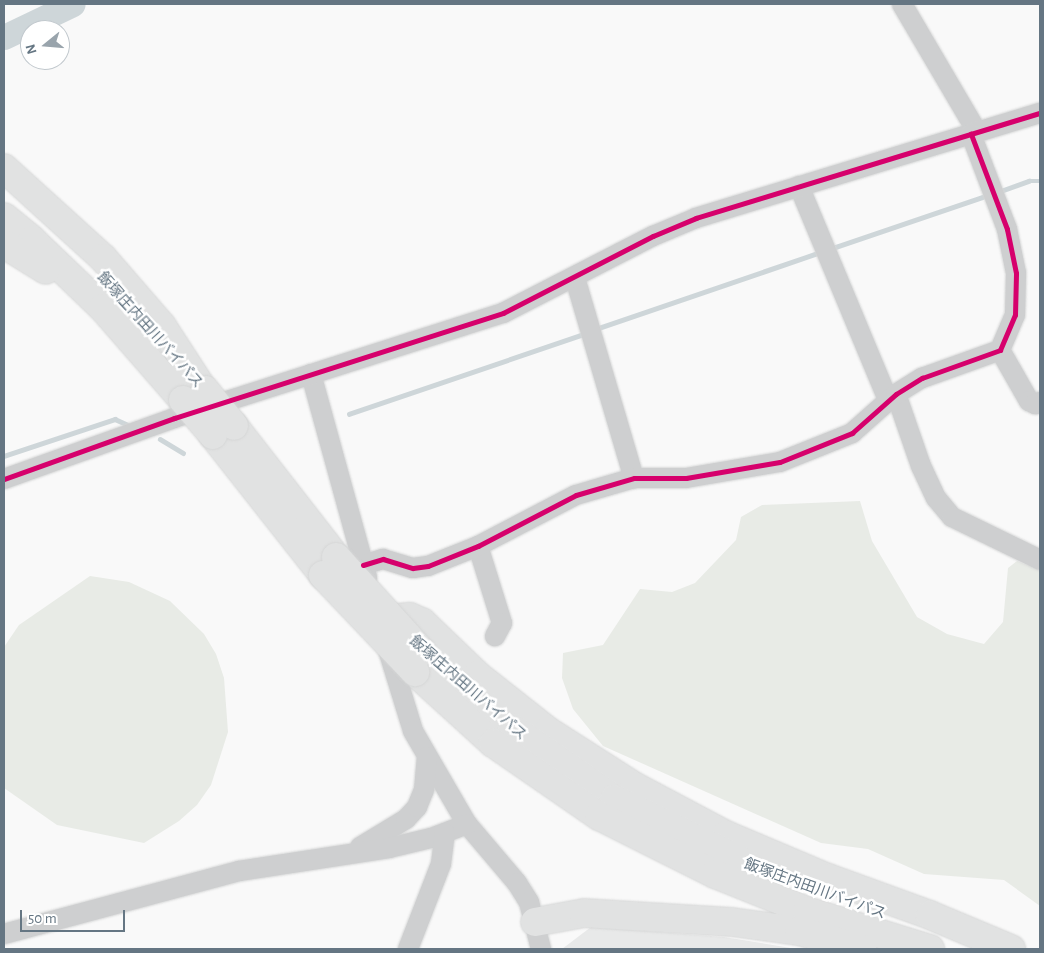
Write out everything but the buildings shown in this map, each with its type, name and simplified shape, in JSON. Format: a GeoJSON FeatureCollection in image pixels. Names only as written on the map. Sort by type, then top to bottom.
{"type":"FeatureCollection","features":[{"type":"Feature","properties":{"kind":"highway"},"geometry":{"type":"LineString","coordinates":[[4,168],[103,258],[162,326],[189,389]]}},
{"type":"Feature","properties":{"kind":"highway","name":"飯塚庄内田川バイパス"},"geometry":{"type":"LineString","coordinates":[[4,192],[86,260],[223,430],[329,566],[493,743],[599,816],[715,874],[807,911],[930,949]]}},
{"type":"Feature","properties":{"kind":"highway","name":"飯塚庄内田川バイパス"},"geometry":{"type":"LineString","coordinates":[[4,217],[32,240],[189,389]]}},
{"type":"Feature","properties":{"kind":"highway"},"geometry":{"type":"LineString","coordinates":[[4,244],[43,267],[189,389]]}},
{"type":"Feature","properties":{"kind":"highway"},"geometry":{"type":"LineString","coordinates":[[379,620],[410,617],[422,622],[477,675],[548,731],[634,786],[726,835],[1011,949]]}},
{"type":"Feature","properties":{"kind":"highway","name":"飯塚庄内田川バイパス"},"geometry":{"type":"LineString","coordinates":[[418,662],[614,800],[717,852],[798,884],[992,949]]}},
{"type":"Feature","properties":{"kind":"highway"},"geometry":{"type":"LineString","coordinates":[[535,922],[584,914],[732,922],[799,931],[862,949]]}},
{"type":"Feature","properties":{"kind":"street"},"geometry":{"type":"LineString","coordinates":[[363,565],[383,559],[413,568],[428,566],[478,546],[576,495],[634,478],[686,478],[780,462],[852,432],[892,397],[922,378],[1000,350],[1015,315],[1016,273],[1007,229],[974,133],[902,4]]}},
{"type":"Feature","properties":{"kind":"street"},"geometry":{"type":"LineString","coordinates":[[4,479],[311,374],[503,313],[653,236],[688,221],[1040,113]]}},
{"type":"Feature","properties":{"kind":"street"},"geometry":{"type":"LineString","coordinates":[[799,186],[936,498],[952,517],[1040,560]]}},
{"type":"Feature","properties":{"kind":"street"},"geometry":{"type":"LineString","coordinates":[[574,278],[634,478]]}},
{"type":"Feature","properties":{"kind":"street"},"geometry":{"type":"LineString","coordinates":[[1000,350],[1029,401],[1035,404],[1040,402]]}},
{"type":"Feature","properties":{"kind":"street"},"geometry":{"type":"LineString","coordinates":[[311,374],[402,701],[427,757],[467,824],[517,883],[535,922],[541,949]]}},
{"type":"Feature","properties":{"kind":"street"},"geometry":{"type":"LineString","coordinates":[[478,546],[502,623],[495,636]]}},
{"type":"Feature","properties":{"kind":"street"},"geometry":{"type":"LineString","coordinates":[[352,852],[392,828],[417,807],[424,790],[427,757]]}},
{"type":"Feature","properties":{"kind":"street"},"geometry":{"type":"LineString","coordinates":[[4,934],[239,870],[389,848],[445,833],[467,824]]}},
{"type":"Feature","properties":{"kind":"street"},"geometry":{"type":"LineString","coordinates":[[408,949],[440,864],[445,833]]}},
{"type":"Feature","properties":{"kind":"shaded area"},"geometry":{"type":"Polygon","coordinates":[[[860,501],[872,541],[917,617],[947,634],[984,644],[1003,622],[1008,568],[1017,561],[1040,570],[1040,906],[1004,880],[924,874],[868,849],[821,843],[603,746],[573,709],[562,678],[563,653],[603,645],[640,589],[672,592],[695,583],[736,540],[741,517],[762,505],[860,501]]]}},
{"type":"Feature","properties":{"kind":"shaded area"},"geometry":{"type":"Polygon","coordinates":[[[90,576],[129,582],[170,601],[204,634],[216,654],[224,678],[228,732],[211,785],[197,805],[179,821],[144,843],[57,825],[4,788],[4,647],[19,625],[90,576]]]}},
{"type":"Feature","properties":{"kind":"shaded area"},"geometry":{"type":"Polygon","coordinates":[[[591,927],[724,937],[797,949],[562,949],[591,927]]]}},
{"type":"Feature","properties":{"kind":"waterway"},"geometry":{"type":"LineString","coordinates":[[4,37],[73,4]]}},
{"type":"Feature","properties":{"kind":"waterway"},"geometry":{"type":"LineString","coordinates":[[998,192],[1029,181],[1040,181]]}},
{"type":"Feature","properties":{"kind":"waterway"},"geometry":{"type":"LineString","coordinates":[[830,249],[989,195]]}},
{"type":"Feature","properties":{"kind":"waterway"},"geometry":{"type":"LineString","coordinates":[[596,329],[821,252]]}},
{"type":"Feature","properties":{"kind":"waterway"},"geometry":{"type":"LineString","coordinates":[[349,414],[587,333]]}},
{"type":"Feature","properties":{"kind":"waterway"},"geometry":{"type":"LineString","coordinates":[[4,456],[115,419],[128,425]]}},
{"type":"Feature","properties":{"kind":"waterway"},"geometry":{"type":"LineString","coordinates":[[160,439],[183,453]]}},
{"type":"Feature","properties":{"kind":"cycle path"},"geometry":{"type":"LineString","coordinates":[[4,479],[174,418],[503,313],[653,236],[696,218],[1040,113]]}},
{"type":"Feature","properties":{"kind":"cycle path"},"geometry":{"type":"LineString","coordinates":[[363,565],[383,559],[413,568],[428,566],[478,546],[576,495],[634,478],[686,478],[780,462],[852,433],[896,394],[922,378],[1000,350],[1015,315],[1016,273],[1007,229],[971,134]]}}]}
